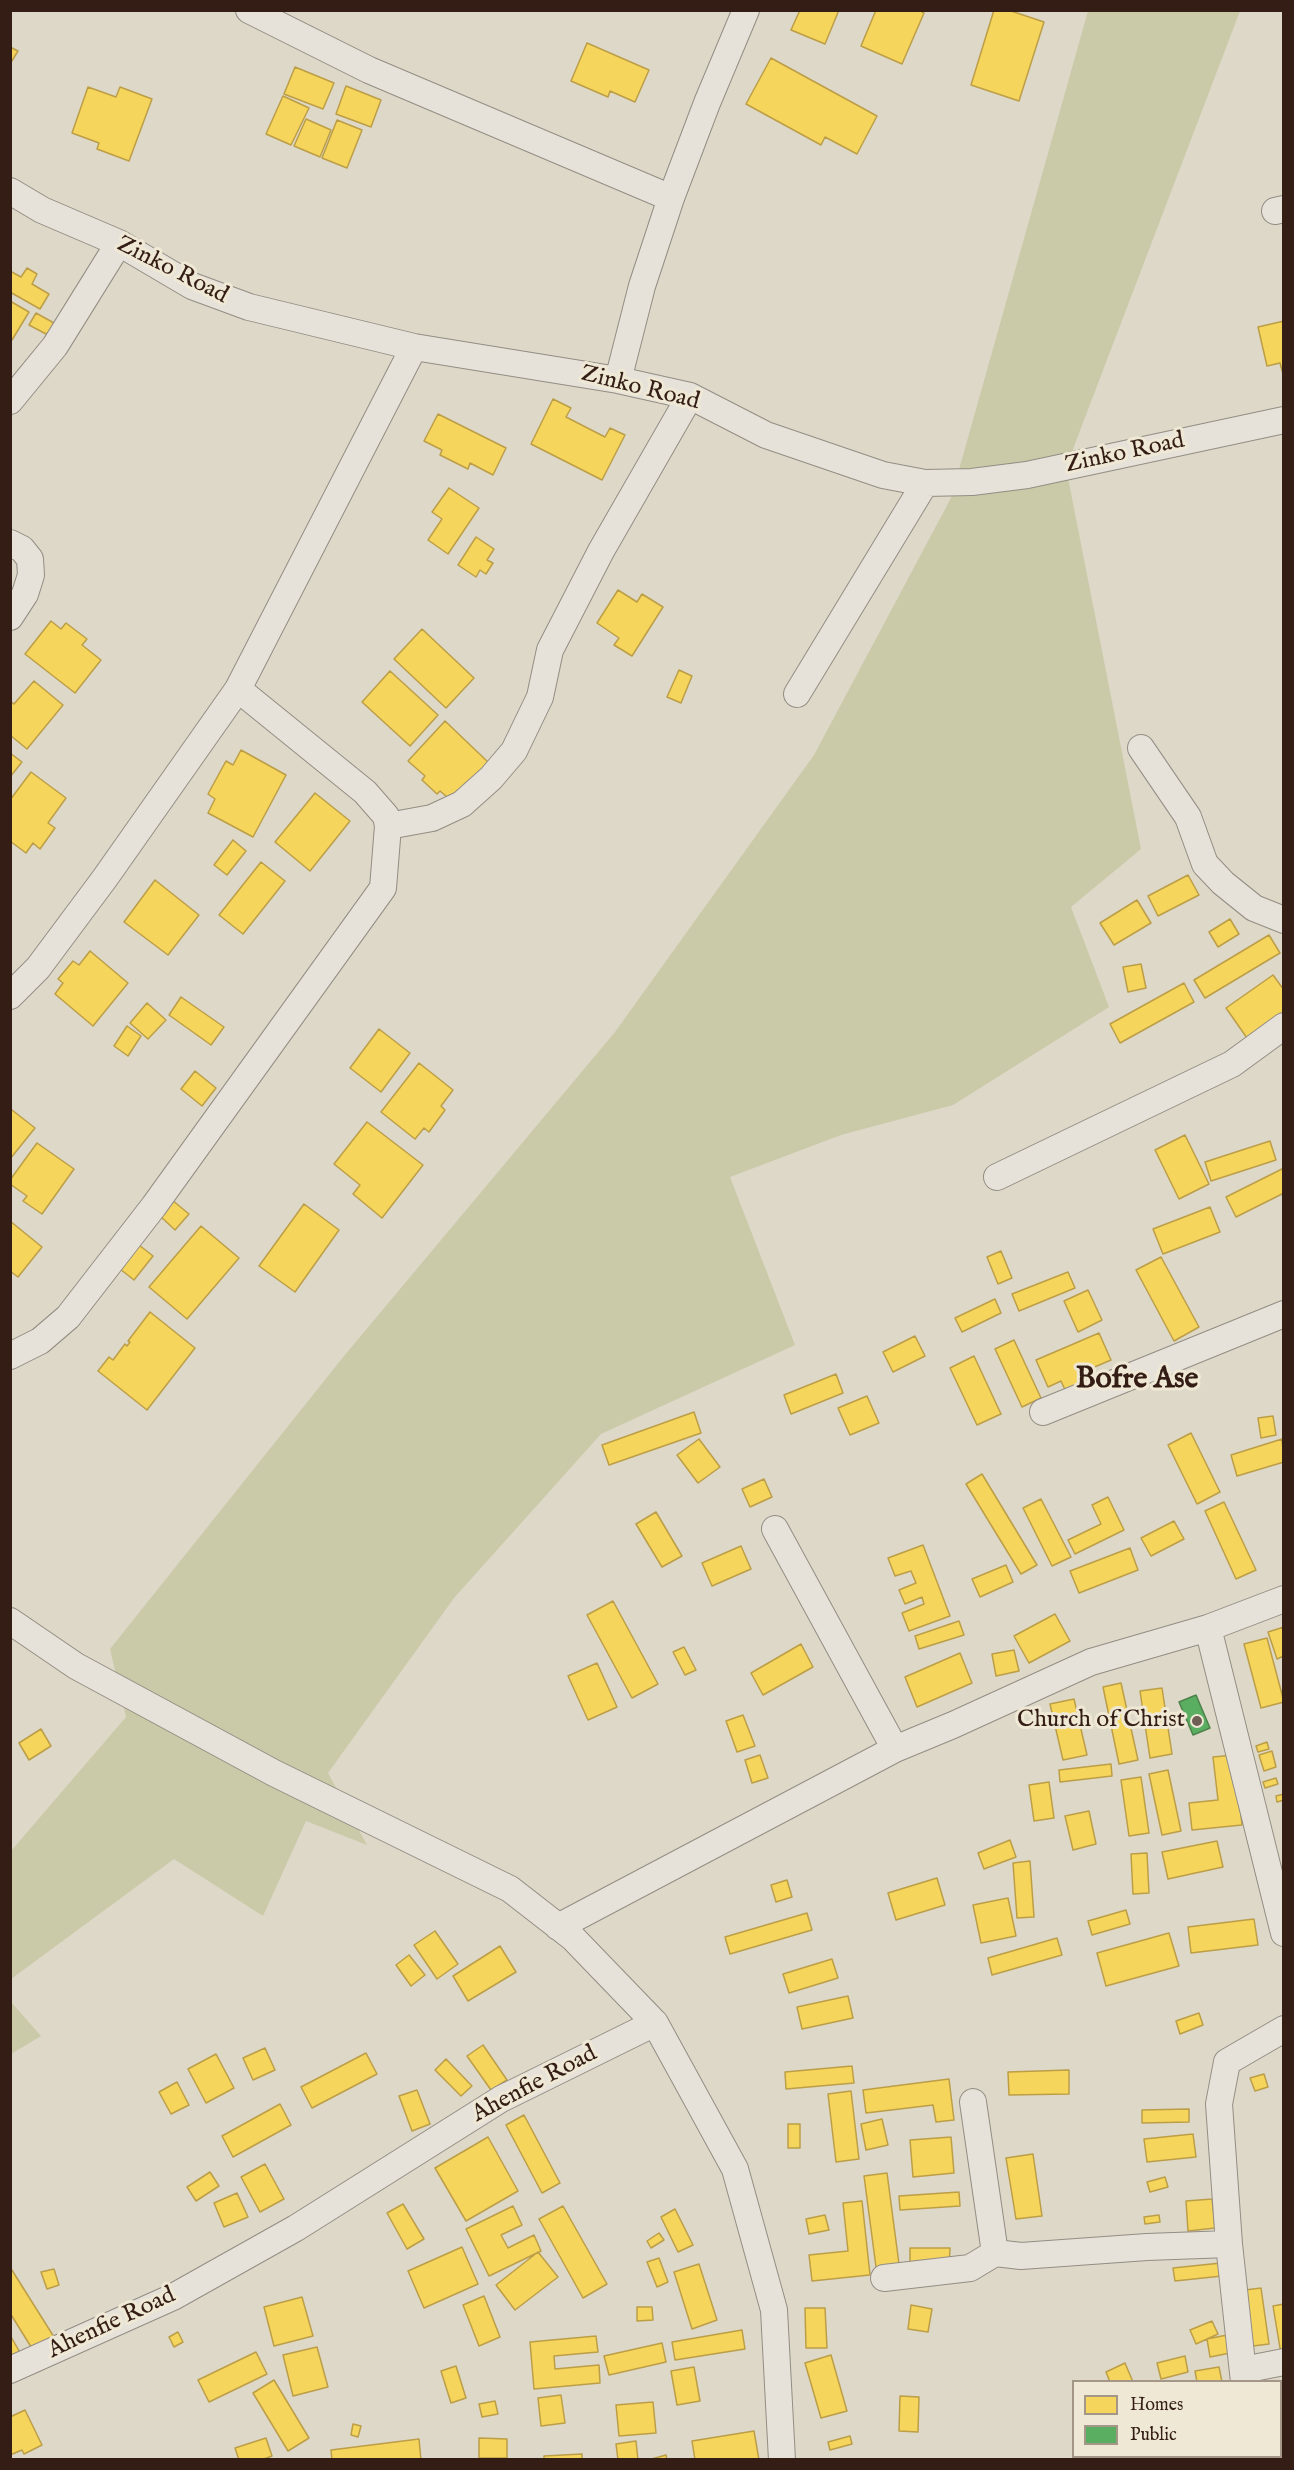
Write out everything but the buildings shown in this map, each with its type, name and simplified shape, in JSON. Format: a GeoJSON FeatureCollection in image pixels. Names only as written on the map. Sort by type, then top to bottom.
{"type":"FeatureCollection","features":[{"type":"Feature","properties":{"kind":"street"},"geometry":{"type":"LineString","coordinates":[[249,10],[369,70],[671,198]]}},
{"type":"Feature","properties":{"kind":"street"},"geometry":{"type":"LineString","coordinates":[[618,380],[642,286],[671,198],[746,10]]}},
{"type":"Feature","properties":{"kind":"street","name":"Zinko Road"},"geometry":{"type":"LineString","coordinates":[[10,190],[42,210],[119,243],[192,286],[249,308],[414,347],[618,380],[690,396],[766,435],[883,475],[925,483],[972,482],[1028,475],[1284,420]]}},
{"type":"Feature","properties":{"kind":"street"},"geometry":{"type":"LineString","coordinates":[[10,401],[55,346],[119,243]]}},
{"type":"Feature","properties":{"kind":"street"},"geometry":{"type":"LineString","coordinates":[[10,996],[38,968],[105,878],[238,689],[414,347]]}},
{"type":"Feature","properties":{"kind":"street"},"geometry":{"type":"LineString","coordinates":[[388,826],[432,818],[462,804],[491,778],[514,751],[540,698],[550,650],[601,551],[690,396]]}},
{"type":"Feature","properties":{"kind":"street"},"geometry":{"type":"LineString","coordinates":[[797,694],[925,483]]}},
{"type":"Feature","properties":{"kind":"street"},"geometry":{"type":"LineString","coordinates":[[10,543],[22,549],[30,560],[31,575],[25,594],[10,617]]}},
{"type":"Feature","properties":{"kind":"street"},"geometry":{"type":"LineString","coordinates":[[10,1356],[40,1341],[68,1317],[154,1206],[383,888],[388,826],[386,816],[365,792],[238,689]]}},
{"type":"Feature","properties":{"kind":"street"},"geometry":{"type":"LineString","coordinates":[[1141,748],[1188,817],[1205,864],[1223,883],[1254,908],[1284,920]]}},
{"type":"Feature","properties":{"kind":"street"},"geometry":{"type":"LineString","coordinates":[[997,1177],[1232,1064],[1284,1026]]}},
{"type":"Feature","properties":{"kind":"street"},"geometry":{"type":"LineString","coordinates":[[1042,1412],[1284,1314]]}},
{"type":"Feature","properties":{"kind":"street"},"geometry":{"type":"LineString","coordinates":[[775,1529],[895,1749]]}},
{"type":"Feature","properties":{"kind":"street"},"geometry":{"type":"LineString","coordinates":[[558,1927],[895,1749],[1091,1662],[1208,1628],[1284,1599]]}},
{"type":"Feature","properties":{"kind":"street"},"geometry":{"type":"LineString","coordinates":[[10,1621],[76,1666],[273,1773],[510,1889],[573,1938],[655,2023],[735,2169],[774,2310],[782,2460]]}},
{"type":"Feature","properties":{"kind":"street"},"geometry":{"type":"LineString","coordinates":[[1208,1628],[1284,1933]]}},
{"type":"Feature","properties":{"kind":"street","name":"Ahenfie Road"},"geometry":{"type":"LineString","coordinates":[[10,2370],[173,2297],[296,2228],[501,2099],[655,2023]]}},
{"type":"Feature","properties":{"kind":"street"},"geometry":{"type":"LineString","coordinates":[[1284,2030],[1227,2062],[1219,2104],[1229,2244],[1244,2376],[1284,2362]]}},
{"type":"Feature","properties":{"kind":"street"},"geometry":{"type":"LineString","coordinates":[[974,2102],[995,2253]]}},
{"type":"Feature","properties":{"kind":"street"},"geometry":{"type":"LineString","coordinates":[[884,2278],[970,2268],[995,2253],[1021,2256],[1229,2244]]}},
{"type":"Feature","properties":{"kind":"green space"},"geometry":{"type":"Polygon","coordinates":[[[1088,11],[1240,11],[1073,449],[1068,478],[1141,849],[1071,907],[1109,1007],[953,1105],[841,1135],[730,1177],[795,1345],[601,1434],[454,1598],[328,1773],[367,1845],[306,1821],[263,1916],[174,1859],[11,1979],[11,1851],[126,1717],[110,1649],[344,1356],[615,1032],[814,755],[951,498],[1088,11]]]}},
{"type":"Feature","properties":{"kind":"green space"},"geometry":{"type":"Polygon","coordinates":[[[11,2002],[41,2036],[10,2054],[11,2002]]]}},
{"type":"Feature","properties":{"kind":"place","name":"Church of Christ"},"geometry":{"type":"Point","coordinates":[1197,1721]}},
{"type":"Feature","properties":{"kind":"district","name":"Bofre Ase"},"geometry":{"type":"Point","coordinates":[1137,1381]}}]}
